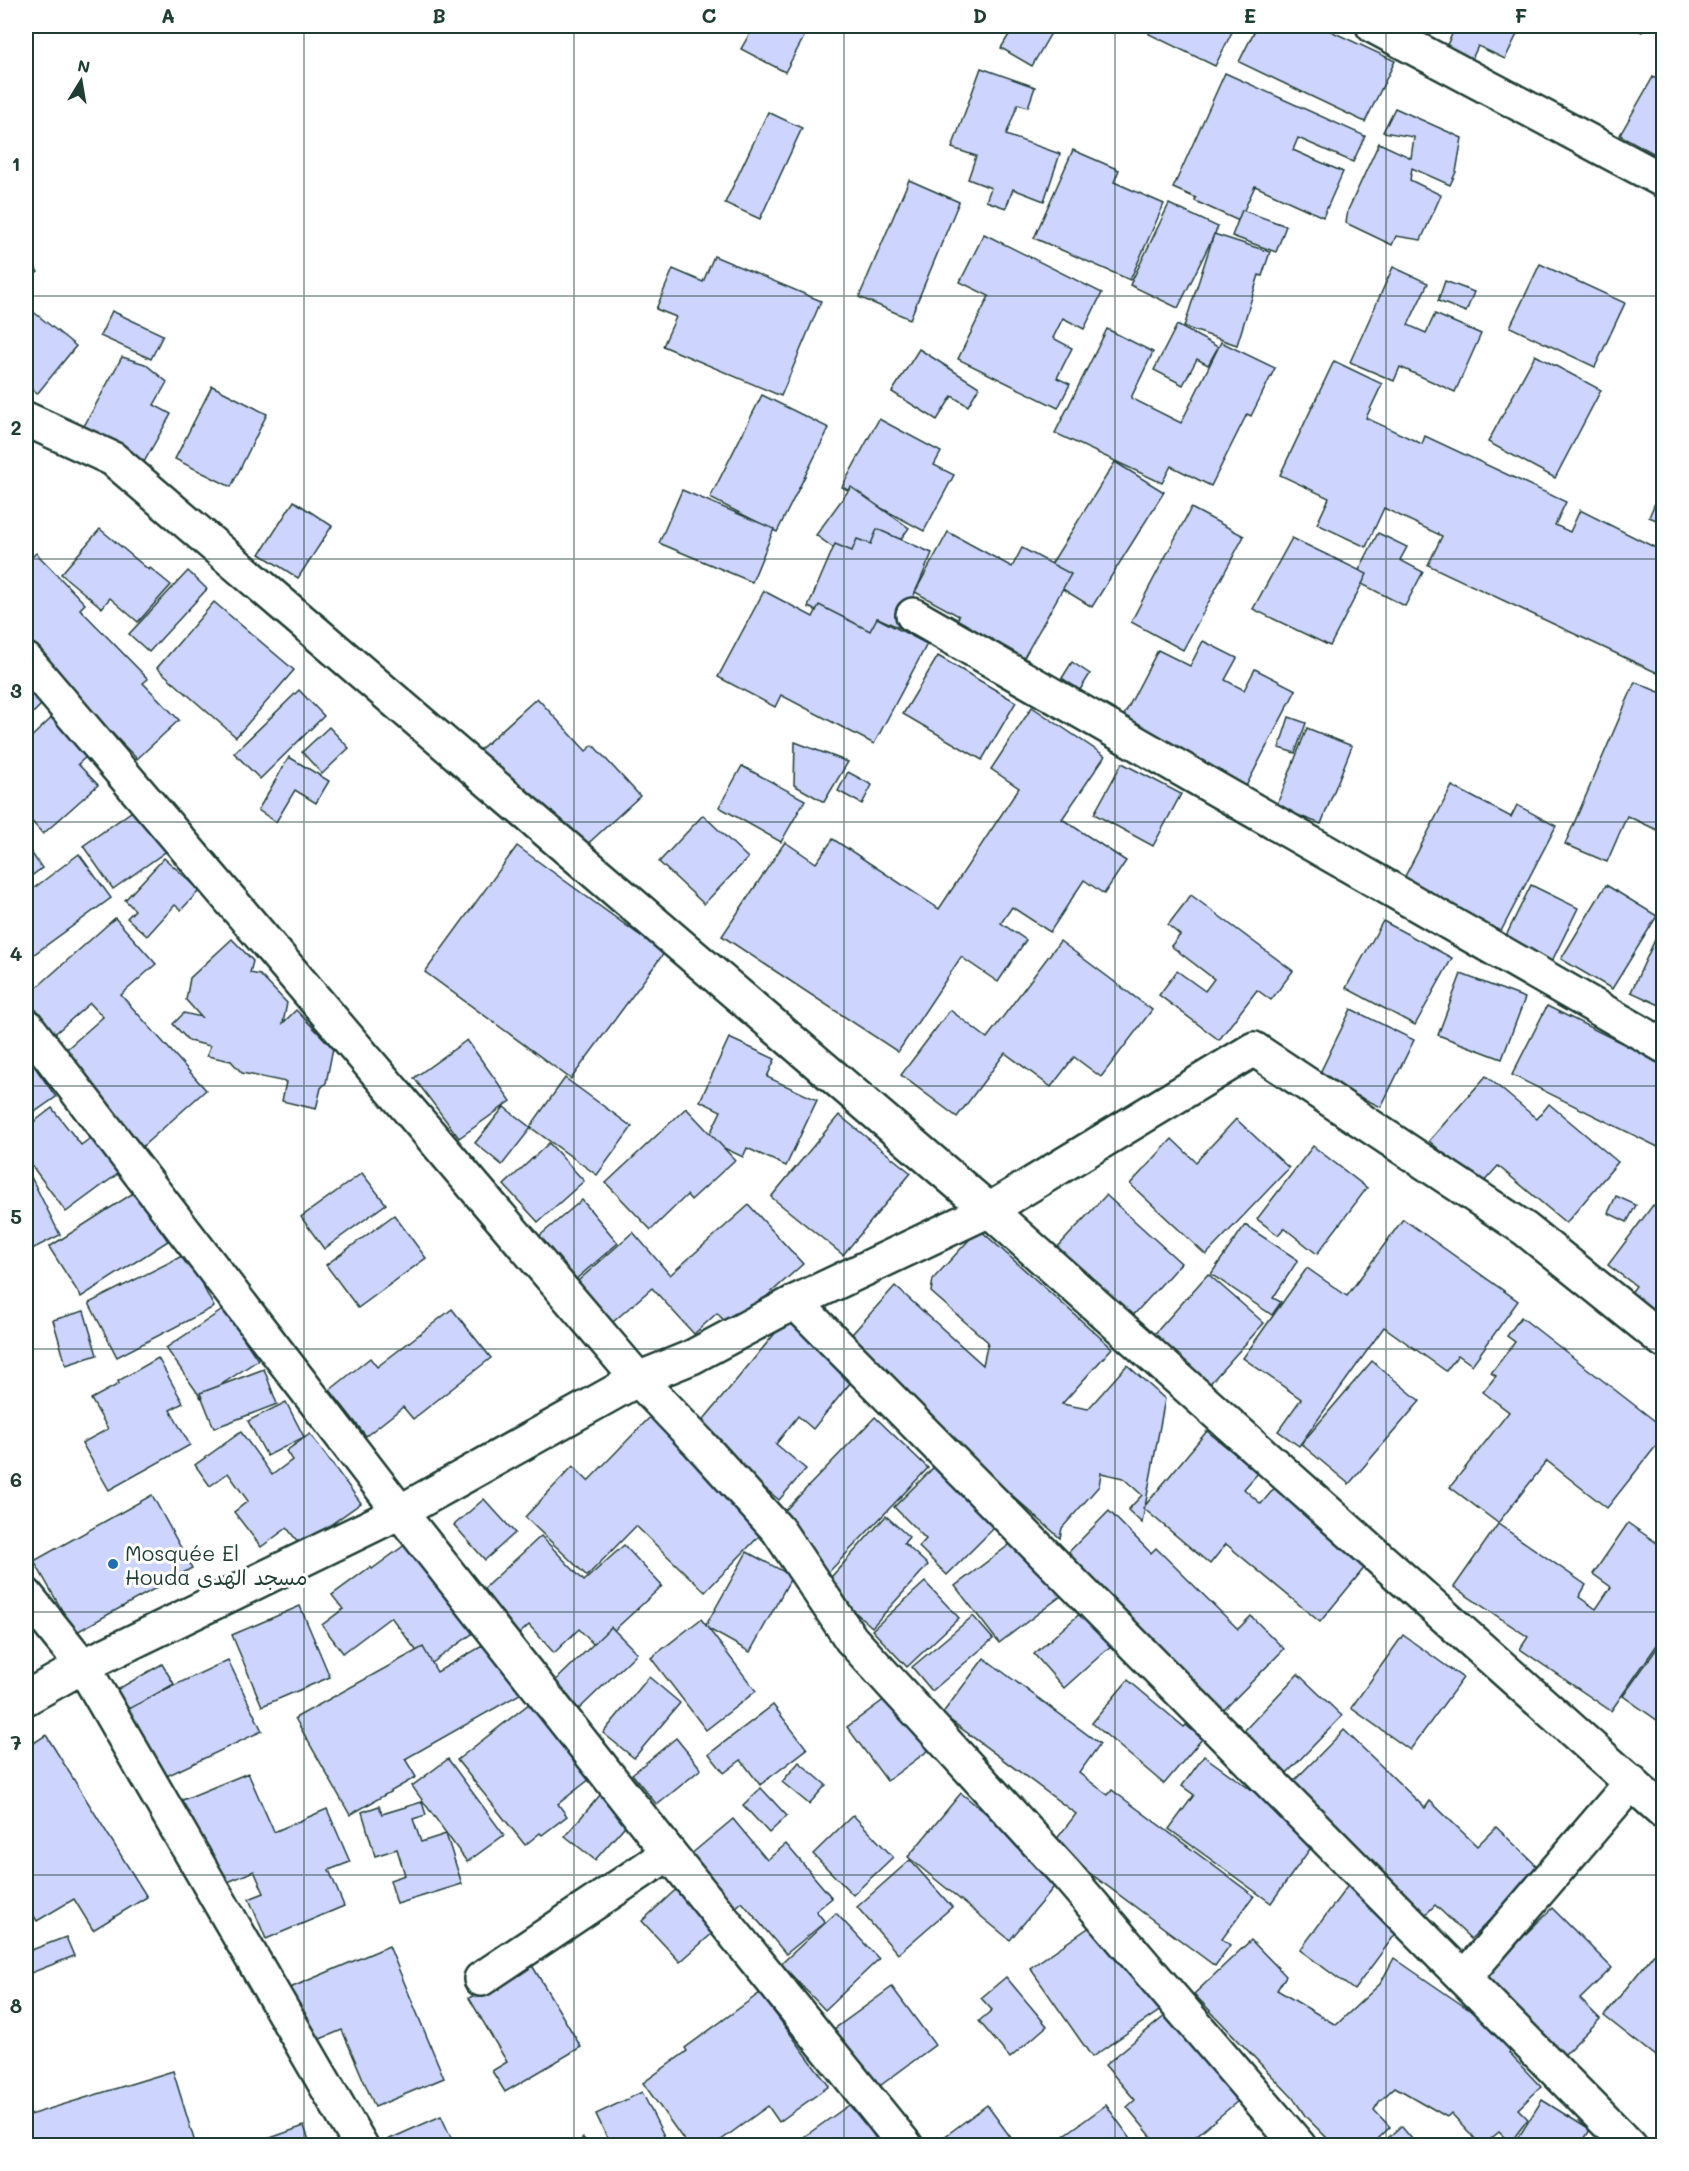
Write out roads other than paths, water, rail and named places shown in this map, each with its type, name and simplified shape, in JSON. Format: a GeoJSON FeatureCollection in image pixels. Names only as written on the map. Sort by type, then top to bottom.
{"type":"FeatureCollection","features":[{"type":"Feature","properties":{"kind":"street"},"geometry":{"type":"LineString","coordinates":[[1373,26],[1664,181]]}},
{"type":"Feature","properties":{"kind":"street"},"geometry":{"type":"LineString","coordinates":[[26,419],[113,459],[989,1210],[1664,1812]]}},
{"type":"Feature","properties":{"kind":"street"},"geometry":{"type":"LineString","coordinates":[[913,615],[1664,1046]]}},
{"type":"Feature","properties":{"kind":"street"},"geometry":{"type":"LineString","coordinates":[[26,660],[638,1379],[778,1530],[851,1639],[1067,1875],[1299,2145]]}},
{"type":"Feature","properties":{"kind":"street"},"geometry":{"type":"LineString","coordinates":[[26,1025],[400,1512],[669,1852],[906,2145]]}},
{"type":"Feature","properties":{"kind":"street"},"geometry":{"type":"LineString","coordinates":[[26,1698],[83,1666],[400,1512],[638,1379],[692,1357],[795,1302],[989,1210],[1254,1049],[1525,1229],[1664,1341]]}},
{"type":"Feature","properties":{"kind":"street"},"geometry":{"type":"LineString","coordinates":[[795,1302],[1630,2145]]}},
{"type":"Feature","properties":{"kind":"street"},"geometry":{"type":"LineString","coordinates":[[26,1595],[83,1666],[362,2145]]}},
{"type":"Feature","properties":{"kind":"street"},"geometry":{"type":"LineString","coordinates":[[1464,1978],[1632,1782]]}},
{"type":"Feature","properties":{"kind":"street"},"geometry":{"type":"LineString","coordinates":[[482,1978],[669,1852]]}},
{"type":"Feature","properties":{"kind":"place","name":"Mosquée El Houda مسجد الهدى"},"geometry":{"type":"Point","coordinates":[113,1564]}}]}
